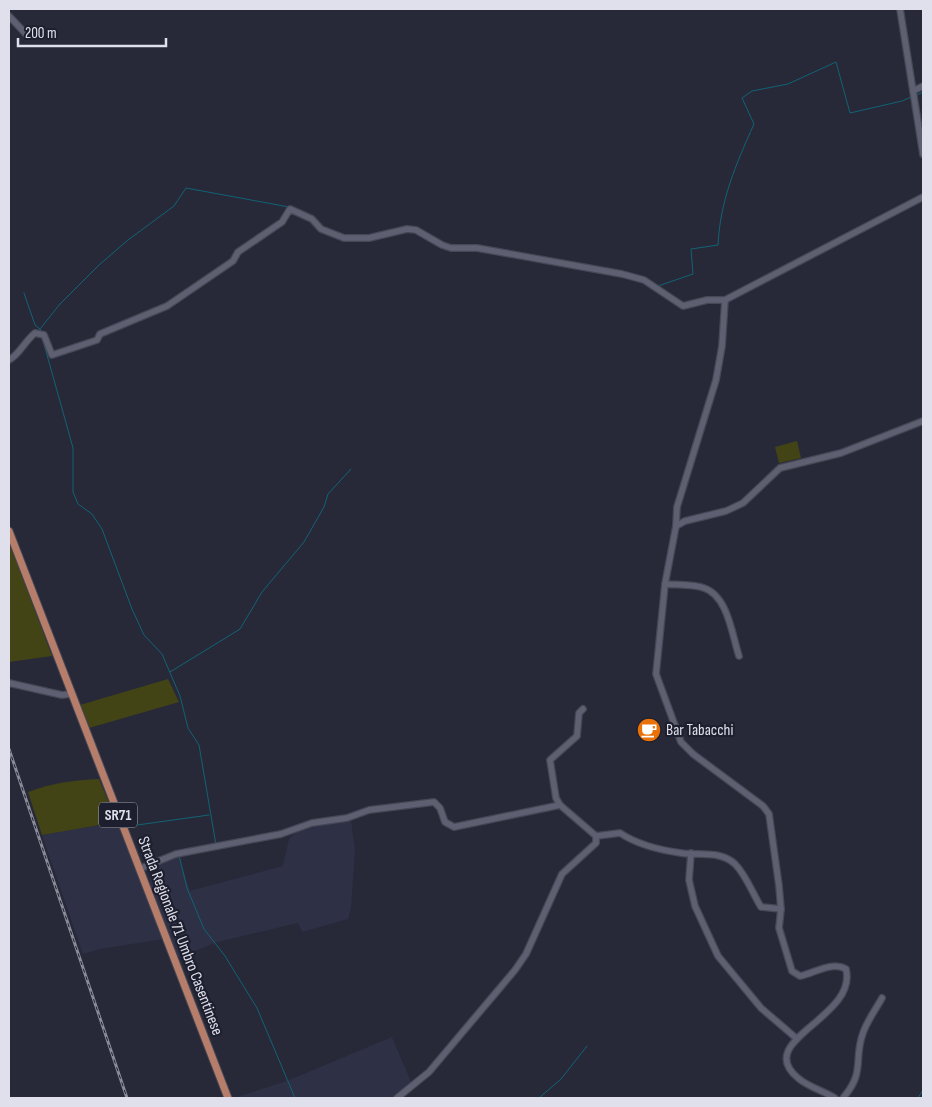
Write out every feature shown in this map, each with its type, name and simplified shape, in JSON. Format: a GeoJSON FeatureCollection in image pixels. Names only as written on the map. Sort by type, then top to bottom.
{"type":"FeatureCollection","features":[{"type":"Feature","properties":{"kind":"main road","name":"Strada Regionale 71 Umbro Casentinese"},"geometry":{"type":"LineString","coordinates":[[9,531],[228,1098]]}},
{"type":"Feature","properties":{"kind":"street"},"geometry":{"type":"LineString","coordinates":[[900,9],[923,154]]}},
{"type":"Feature","properties":{"kind":"street"},"geometry":{"type":"LineString","coordinates":[[9,16],[26,34]]}},
{"type":"Feature","properties":{"kind":"street"},"geometry":{"type":"LineString","coordinates":[[913,92],[923,86]]}},
{"type":"Feature","properties":{"kind":"street"},"geometry":{"type":"LineString","coordinates":[[9,360],[15,357],[25,341],[35,333],[44,335],[52,355],[97,340],[100,334],[167,306],[233,261],[238,252],[282,222],[290,208],[312,219],[321,228],[344,238],[369,238],[407,229],[416,230],[451,248],[477,248],[587,269],[600,269],[644,280],[683,306],[707,300],[725,300],[923,197]]}},
{"type":"Feature","properties":{"kind":"street"},"geometry":{"type":"LineString","coordinates":[[725,300],[722,346],[716,380],[677,507],[676,526],[665,584],[659,631],[660,653],[656,666],[659,681],[681,742],[693,754],[763,806],[769,814],[781,909],[778,928],[792,970],[796,976],[814,973],[830,966],[840,966],[846,969],[847,984],[839,1002],[823,1018],[796,1038],[787,1050],[787,1061],[792,1072],[799,1080],[835,1098]]}},
{"type":"Feature","properties":{"kind":"street"},"geometry":{"type":"LineString","coordinates":[[676,526],[685,521],[726,511],[743,503],[780,468],[842,453],[923,420]]}},
{"type":"Feature","properties":{"kind":"street"},"geometry":{"type":"LineString","coordinates":[[665,584],[704,588],[717,595],[722,604],[739,656]]}},
{"type":"Feature","properties":{"kind":"street"},"geometry":{"type":"LineString","coordinates":[[9,683],[62,695],[71,694]]}},
{"type":"Feature","properties":{"kind":"street"},"geometry":{"type":"LineString","coordinates":[[583,709],[579,713],[577,736],[550,760],[556,798],[560,805],[596,836],[620,833],[632,841],[659,849],[721,855],[736,865],[761,907],[781,909]]}},
{"type":"Feature","properties":{"kind":"street"},"geometry":{"type":"LineString","coordinates":[[139,869],[176,854],[282,834],[312,823],[347,818],[369,810],[434,802],[440,808],[445,822],[454,828],[560,805]]}},
{"type":"Feature","properties":{"kind":"street"},"geometry":{"type":"LineString","coordinates":[[397,1098],[429,1072],[515,970],[526,954],[562,874],[596,842],[596,836]]}},
{"type":"Feature","properties":{"kind":"street"},"geometry":{"type":"LineString","coordinates":[[691,853],[689,880],[695,906],[718,956],[761,1008],[796,1038]]}},
{"type":"Feature","properties":{"kind":"street"},"geometry":{"type":"LineString","coordinates":[[843,1098],[852,1088],[858,1073],[858,1050],[863,1032],[882,998]]}},
{"type":"Feature","properties":{"kind":"shaded area"},"geometry":{"type":"Polygon","coordinates":[[[797,441],[801,458],[779,463],[775,447],[797,441]]]}},
{"type":"Feature","properties":{"kind":"shaded area"},"geometry":{"type":"Polygon","coordinates":[[[9,542],[52,656],[9,662],[9,542]]]}},
{"type":"Feature","properties":{"kind":"shaded area"},"geometry":{"type":"Polygon","coordinates":[[[168,679],[179,702],[89,728],[80,705],[168,679]]]}},
{"type":"Feature","properties":{"kind":"shaded area"},"geometry":{"type":"Polygon","coordinates":[[[99,779],[117,822],[42,835],[28,792],[63,782],[99,779]]]}},
{"type":"Feature","properties":{"kind":"shaded area"},"geometry":{"type":"Polygon","coordinates":[[[351,820],[355,851],[351,908],[348,919],[302,932],[298,923],[217,942],[178,958],[150,886],[151,874],[158,865],[179,857],[190,891],[283,866],[289,839],[295,833],[316,826],[351,820]]]}},
{"type":"Feature","properties":{"kind":"shaded area"},"geometry":{"type":"Polygon","coordinates":[[[117,822],[163,939],[100,949],[83,954],[42,835],[117,822]]]}},
{"type":"Feature","properties":{"kind":"shaded area"},"geometry":{"type":"Polygon","coordinates":[[[392,1037],[412,1084],[393,1098],[234,1098],[287,1081],[392,1037]]]}},
{"type":"Feature","properties":{"kind":"waterway"},"geometry":{"type":"LineString","coordinates":[[658,286],[693,274],[691,249],[718,245],[722,213],[730,183],[754,124],[742,98],[752,91],[788,84],[836,62],[850,113],[902,101],[911,97]]}},
{"type":"Feature","properties":{"kind":"waterway"},"geometry":{"type":"LineString","coordinates":[[917,95],[923,92]]}},
{"type":"Feature","properties":{"kind":"waterway"},"geometry":{"type":"LineString","coordinates":[[40,329],[60,304],[99,265],[128,240],[174,206],[186,188],[289,207]]}},
{"type":"Feature","properties":{"kind":"waterway"},"geometry":{"type":"LineString","coordinates":[[400,228],[411,227]]}},
{"type":"Feature","properties":{"kind":"waterway"},"geometry":{"type":"LineString","coordinates":[[470,245],[483,246]]}},
{"type":"Feature","properties":{"kind":"waterway"},"geometry":{"type":"LineString","coordinates":[[532,255],[550,258]]}},
{"type":"Feature","properties":{"kind":"waterway"},"geometry":{"type":"LineString","coordinates":[[610,269],[621,271]]}},
{"type":"Feature","properties":{"kind":"waterway"},"geometry":{"type":"LineString","coordinates":[[24,293],[35,325],[40,329],[41,333]]}},
{"type":"Feature","properties":{"kind":"waterway"},"geometry":{"type":"LineString","coordinates":[[42,337],[73,448],[73,492],[78,504],[92,514],[102,529],[132,609],[144,635],[162,654],[180,696],[188,728],[199,745],[216,845]]}},
{"type":"Feature","properties":{"kind":"waterway"},"geometry":{"type":"LineString","coordinates":[[170,672],[240,629],[262,592],[304,542],[324,507],[328,494],[351,469]]}},
{"type":"Feature","properties":{"kind":"waterway"},"geometry":{"type":"LineString","coordinates":[[130,826],[209,815]]}},
{"type":"Feature","properties":{"kind":"waterway"},"geometry":{"type":"LineString","coordinates":[[179,855],[187,888],[204,929],[225,956],[257,1008],[295,1098]]}},
{"type":"Feature","properties":{"kind":"waterway"},"geometry":{"type":"LineString","coordinates":[[539,1098],[561,1079],[587,1046]]}},
{"type":"Feature","properties":{"kind":"waterway"},"geometry":{"type":"LineString","coordinates":[[918,1098],[923,1090]]}},
{"type":"Feature","properties":{"kind":"railway"},"geometry":{"type":"LineString","coordinates":[[9,749],[127,1098]]}},
{"type":"Feature","properties":{"kind":"place","name":"Bar Tabacchi"},"geometry":{"type":"Point","coordinates":[649,730]}}]}
